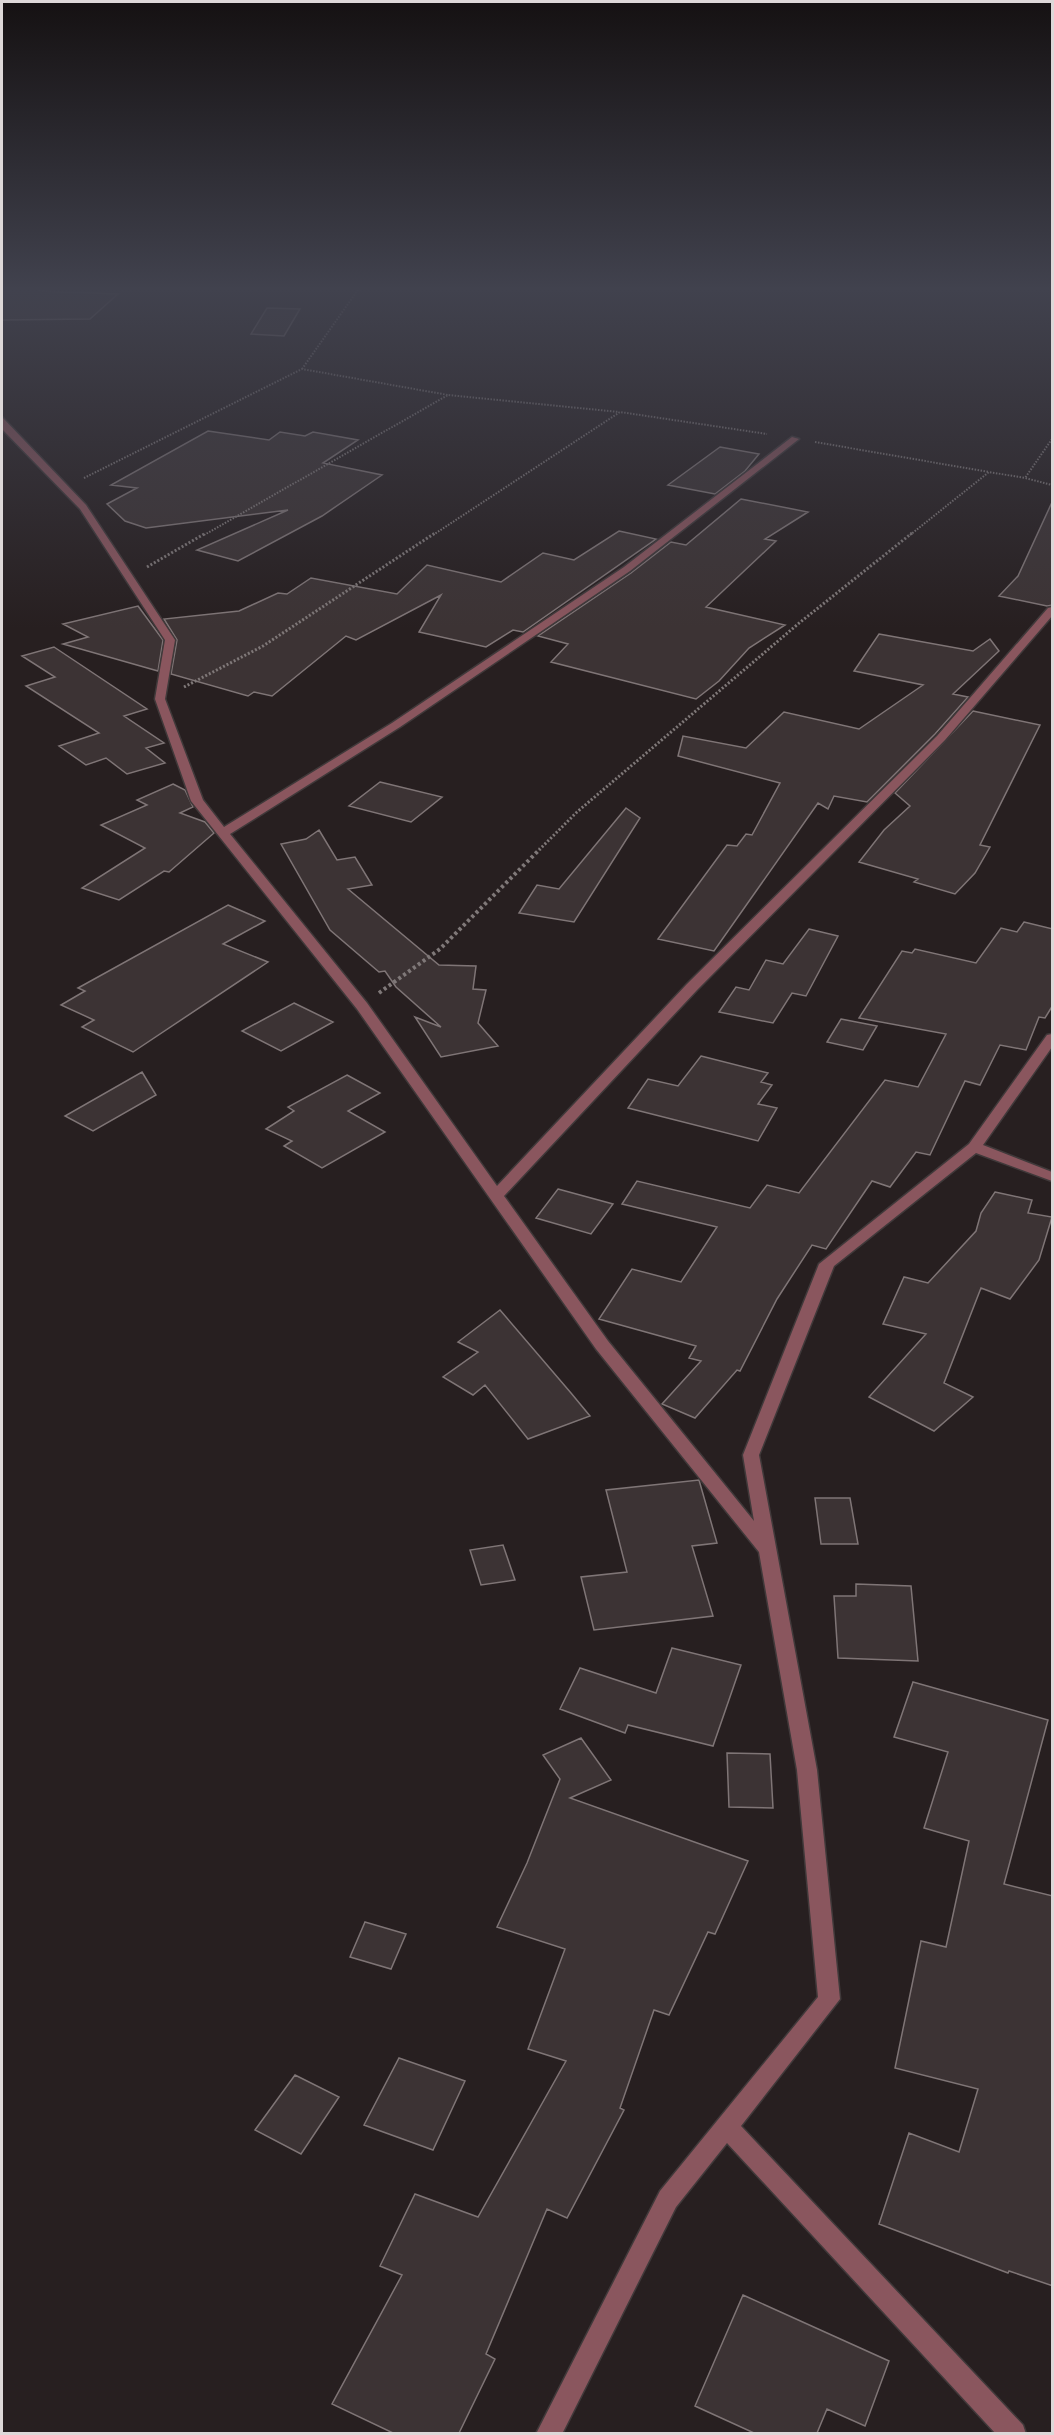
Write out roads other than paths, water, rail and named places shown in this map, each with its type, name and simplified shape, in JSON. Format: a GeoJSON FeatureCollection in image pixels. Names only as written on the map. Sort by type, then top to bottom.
{"type":"FeatureCollection","features":[{"type":"Feature","properties":{"kind":"street"},"geometry":{"type":"LineString","coordinates":[[2,420],[5,427],[83,507],[170,640],[160,699],[197,801],[362,1006],[602,1345],[768,1550]]}},
{"type":"Feature","properties":{"kind":"street"},"geometry":{"type":"LineString","coordinates":[[224,833],[396,725],[627,570],[795,438]]}},
{"type":"Feature","properties":{"kind":"street"},"geometry":{"type":"LineString","coordinates":[[496,1196],[692,987],[941,738],[1053,610]]}},
{"type":"Feature","properties":{"kind":"street"},"geometry":{"type":"LineString","coordinates":[[548,2433],[668,2199],[829,1999],[807,1770],[751,1455],[826,1264],[974,1147],[1053,1038]]}},
{"type":"Feature","properties":{"kind":"street"},"geometry":{"type":"LineString","coordinates":[[974,1147],[1053,1177]]}},
{"type":"Feature","properties":{"kind":"street"},"geometry":{"type":"LineString","coordinates":[[726,2126],[1014,2433]]}}]}
